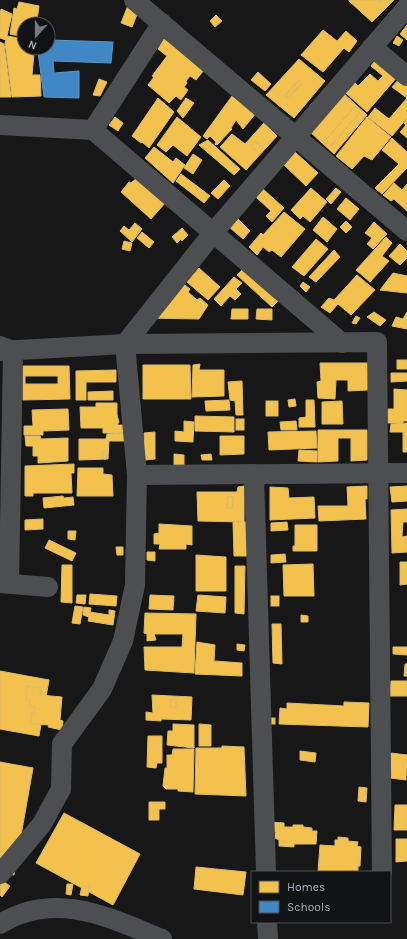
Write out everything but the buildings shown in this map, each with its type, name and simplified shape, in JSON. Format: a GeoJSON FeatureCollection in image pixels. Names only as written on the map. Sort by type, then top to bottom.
{"type":"FeatureCollection","features":[{"type":"Feature","properties":{"kind":"street"},"geometry":{"type":"LineString","coordinates":[[134,0],[407,231]]}},
{"type":"Feature","properties":{"kind":"street"},"geometry":{"type":"LineString","coordinates":[[0,874],[42,824],[61,789],[62,744],[102,689],[123,641],[135,585],[137,475],[125,344],[213,233],[407,7]]}},
{"type":"Feature","properties":{"kind":"street"},"geometry":{"type":"LineString","coordinates":[[93,130],[162,23]]}},
{"type":"Feature","properties":{"kind":"street"},"geometry":{"type":"LineString","coordinates":[[372,47],[407,76]]}},
{"type":"Feature","properties":{"kind":"street"},"geometry":{"type":"LineString","coordinates":[[0,125],[93,130],[342,343]]}},
{"type":"Feature","properties":{"kind":"street"},"geometry":{"type":"LineString","coordinates":[[48,588],[4,583],[4,349],[125,344],[377,342],[382,871]]}},
{"type":"Feature","properties":{"kind":"street"},"geometry":{"type":"LineString","coordinates":[[137,475],[407,473]]}},
{"type":"Feature","properties":{"kind":"street"},"geometry":{"type":"LineString","coordinates":[[254,474],[266,871]]}},
{"type":"Feature","properties":{"kind":"street"},"geometry":{"type":"LineString","coordinates":[[0,924],[36,910],[61,907],[106,916],[162,939]]}},
{"type":"Feature","properties":{"kind":"street"},"geometry":{"type":"LineString","coordinates":[[267,923],[268,939]]}}]}
